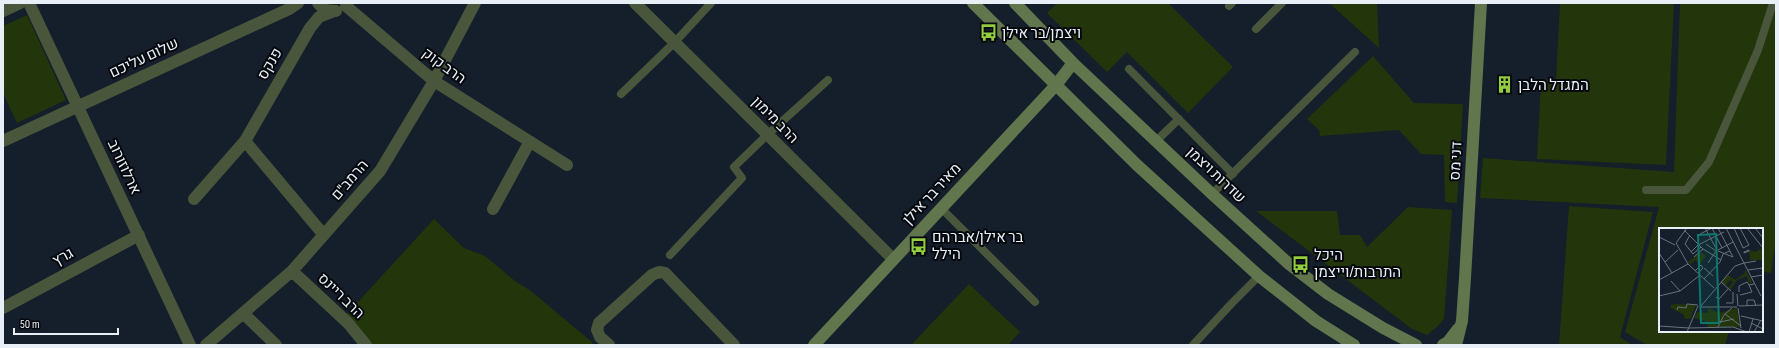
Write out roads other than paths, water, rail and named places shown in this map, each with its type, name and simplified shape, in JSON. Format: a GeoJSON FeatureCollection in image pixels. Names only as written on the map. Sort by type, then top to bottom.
{"type":"FeatureCollection","features":[{"type":"Feature","properties":{"kind":"main road"},"geometry":{"type":"LineString","coordinates":[[973,3],[1137,165],[1259,276],[1316,321],[1354,345]]}},
{"type":"Feature","properties":{"kind":"main road","name":"שדרות ויצמן"},"geometry":{"type":"LineString","coordinates":[[1014,3],[1073,63],[1212,194],[1289,264],[1328,294],[1383,328],[1416,345]]}},
{"type":"Feature","properties":{"kind":"main road","name":"דני מס"},"geometry":{"type":"LineString","coordinates":[[1456,345],[1462,321],[1481,3]]}},
{"type":"Feature","properties":{"kind":"main road","name":"מאיר בר אילן"},"geometry":{"type":"LineString","coordinates":[[814,345],[1056,85],[1073,63]]}},
{"type":"Feature","properties":{"kind":"main road"},"geometry":{"type":"LineString","coordinates":[[1443,345],[1456,332],[1462,321]]}},
{"type":"Feature","properties":{"kind":"street"},"geometry":{"type":"LineString","coordinates":[[3,11],[20,3]]}},
{"type":"Feature","properties":{"kind":"street","name":"ארלוזורוב"},"geometry":{"type":"LineString","coordinates":[[29,3],[190,345]]}},
{"type":"Feature","properties":{"kind":"street","name":"שלום עליכם"},"geometry":{"type":"LineString","coordinates":[[3,141],[289,9],[298,3]]}},
{"type":"Feature","properties":{"kind":"street"},"geometry":{"type":"LineString","coordinates":[[318,3],[325,10],[332,12]]}},
{"type":"Feature","properties":{"kind":"street","name":"הרמב\"ם"},"geometry":{"type":"LineString","coordinates":[[206,345],[292,271],[380,171],[434,81],[475,3]]}},
{"type":"Feature","properties":{"kind":"street","name":"הרב מימון"},"geometry":{"type":"LineString","coordinates":[[635,3],[893,259]]}},
{"type":"Feature","properties":{"kind":"street","name":"פנקס"},"geometry":{"type":"LineString","coordinates":[[194,199],[245,141],[310,28],[319,17],[338,11],[347,5]]}},
{"type":"Feature","properties":{"kind":"street","name":"הרב קוק"},"geometry":{"type":"LineString","coordinates":[[347,5],[434,81],[529,143],[567,165]]}},
{"type":"Feature","properties":{"kind":"street"},"geometry":{"type":"LineString","coordinates":[[245,141],[323,234]]}},
{"type":"Feature","properties":{"kind":"street"},"geometry":{"type":"LineString","coordinates":[[492,209],[529,143]]}},
{"type":"Feature","properties":{"kind":"street","name":"גרץ"},"geometry":{"type":"LineString","coordinates":[[3,308],[139,235]]}},
{"type":"Feature","properties":{"kind":"street","name":"הרב ריינס"},"geometry":{"type":"LineString","coordinates":[[292,271],[348,323],[366,345]]}},
{"type":"Feature","properties":{"kind":"street"},"geometry":{"type":"LineString","coordinates":[[608,345],[600,337],[597,330],[600,323],[652,275],[659,272],[665,273],[734,345]]}},
{"type":"Feature","properties":{"kind":"street"},"geometry":{"type":"LineString","coordinates":[[243,313],[276,345]]}},
{"type":"Feature","properties":{"kind":"lane"},"geometry":{"type":"LineString","coordinates":[[621,94],[675,42],[711,3]]}},
{"type":"Feature","properties":{"kind":"lane"},"geometry":{"type":"LineString","coordinates":[[1256,29],[1282,3]]}},
{"type":"Feature","properties":{"kind":"lane"},"geometry":{"type":"LineString","coordinates":[[1646,190],[1686,190],[1709,162],[1758,50],[1775,3]]}},
{"type":"Feature","properties":{"kind":"lane"},"geometry":{"type":"LineString","coordinates":[[1212,194],[1234,174],[1355,52]]}},
{"type":"Feature","properties":{"kind":"lane"},"geometry":{"type":"LineString","coordinates":[[1129,69],[1234,174]]}},
{"type":"Feature","properties":{"kind":"lane"},"geometry":{"type":"LineString","coordinates":[[670,255],[742,178],[734,167],[767,134],[828,80]]}},
{"type":"Feature","properties":{"kind":"lane"},"geometry":{"type":"LineString","coordinates":[[1156,141],[1179,119]]}},
{"type":"Feature","properties":{"kind":"lane"},"geometry":{"type":"LineString","coordinates":[[941,208],[1035,302]]}},
{"type":"Feature","properties":{"kind":"lane"},"geometry":{"type":"LineString","coordinates":[[1193,345],[1259,276]]}},
{"type":"Feature","properties":{"kind":"place","name":"ויצמן/בר אילן"},"geometry":{"type":"Point","coordinates":[989,33]}},
{"type":"Feature","properties":{"kind":"place","name":"המגדל הלבן"},"geometry":{"type":"Point","coordinates":[1505,85]}},
{"type":"Feature","properties":{"kind":"place","name":"בר אילן/אברהם הילל"},"geometry":{"type":"Point","coordinates":[919,246]}},
{"type":"Feature","properties":{"kind":"place","name":"היכל התרבות/וייצמן"},"geometry":{"type":"Point","coordinates":[1301,264]}}]}
